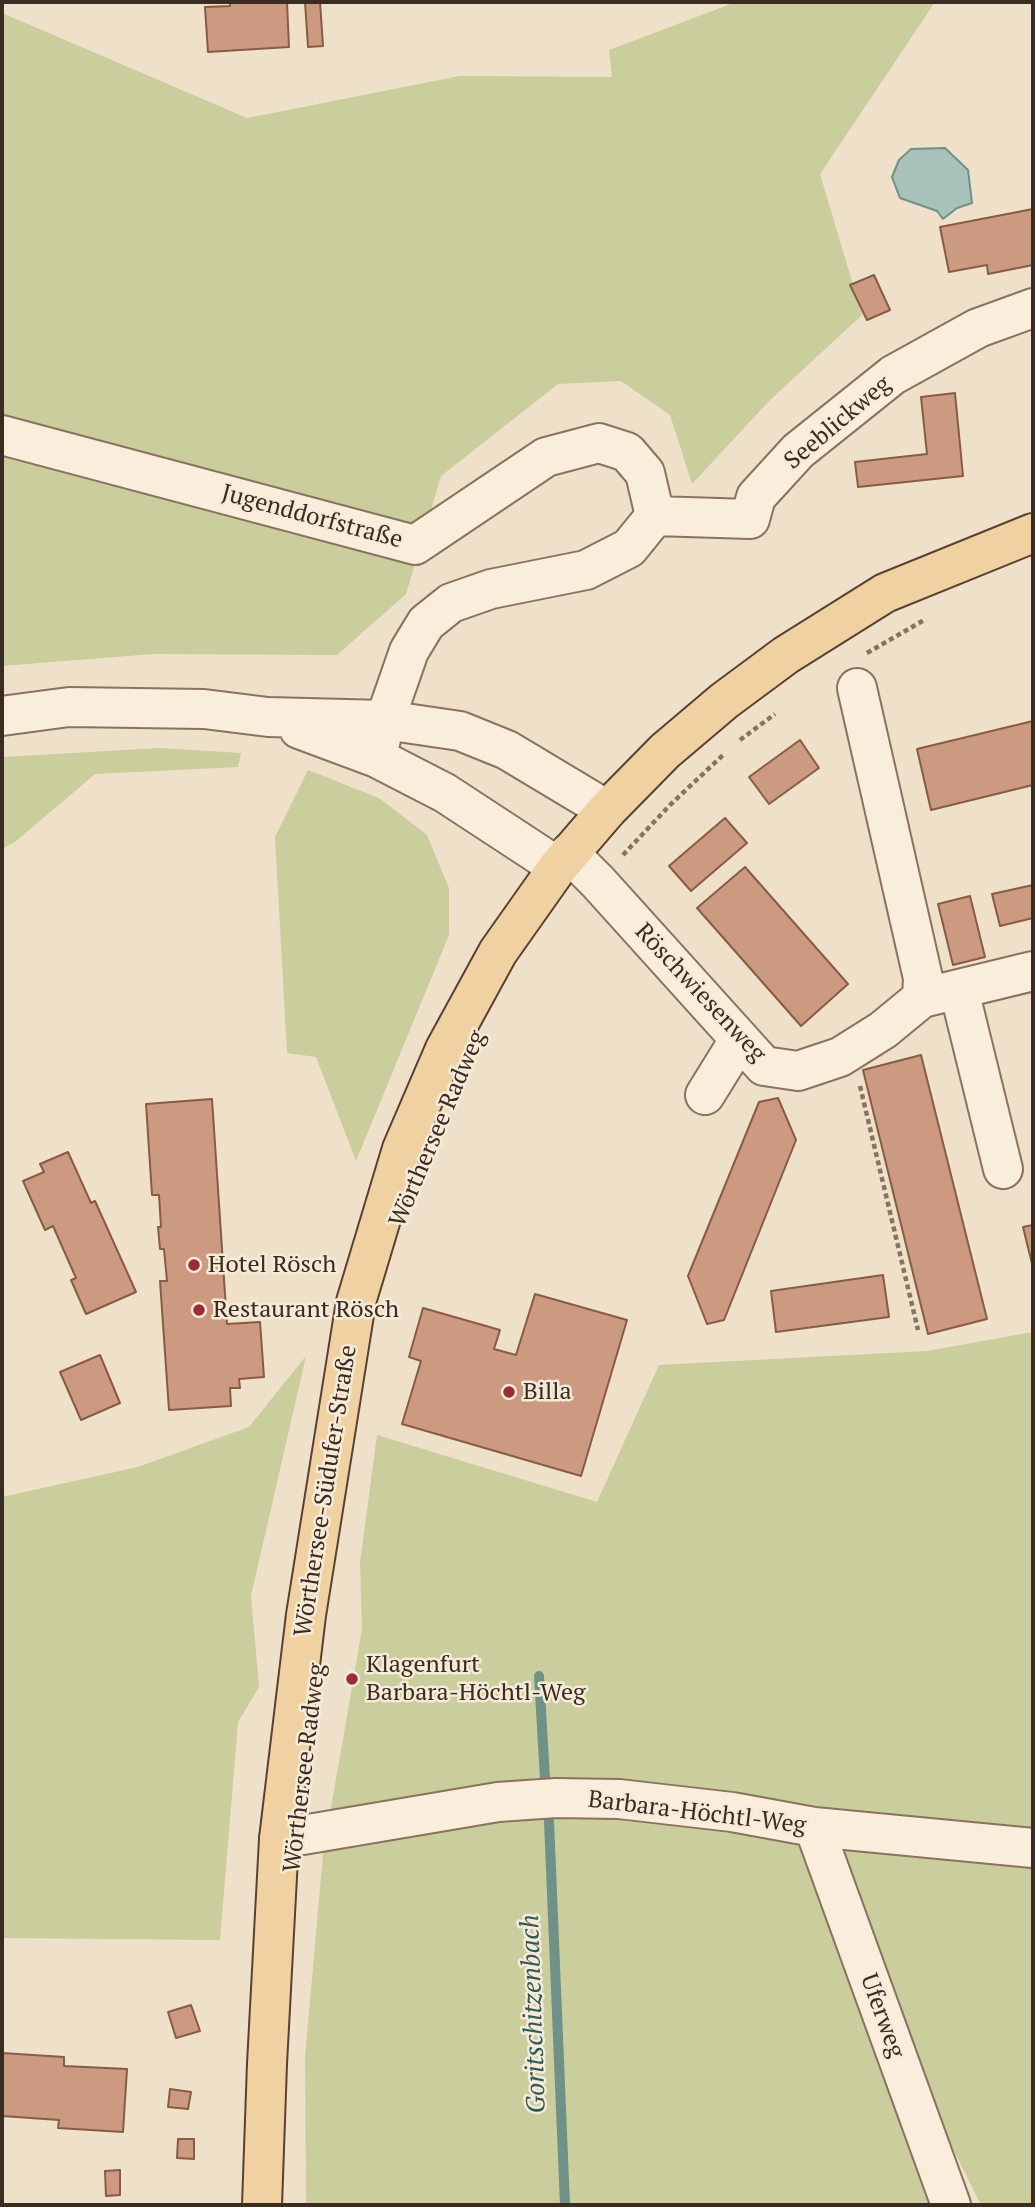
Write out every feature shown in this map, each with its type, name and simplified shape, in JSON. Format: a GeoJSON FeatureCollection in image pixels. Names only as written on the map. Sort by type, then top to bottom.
{"type":"FeatureCollection","features":[{"type":"Feature","properties":{"kind":"main road","name":"Wörthersee-Südufer-Straße"},"geometry":{"type":"LineString","coordinates":[[262,2205],[279,1839],[306,1615],[323,1506],[356,1302],[402,1149],[444,1049],[498,951],[564,860],[607,810],[665,751],[724,701],[786,655],[885,593],[1033,533]]}},
{"type":"Feature","properties":{"kind":"street","name":"Seeblickweg"},"geometry":{"type":"LineString","coordinates":[[654,516],[750,519],[756,497],[798,451],[893,375],[978,328],[1033,308]]}},
{"type":"Feature","properties":{"kind":"street","name":"Jugenddorfstraße"},"geometry":{"type":"LineString","coordinates":[[2,435],[415,545],[546,457],[598,443],[627,452],[645,473],[654,516]]}},
{"type":"Feature","properties":{"kind":"street"},"geometry":{"type":"LineString","coordinates":[[377,758],[385,720],[409,650],[426,623],[451,603],[491,589],[586,570],[629,548],[654,516]]}},
{"type":"Feature","properties":{"kind":"street"},"geometry":{"type":"LineString","coordinates":[[859,672],[923,978],[922,998]]}},
{"type":"Feature","properties":{"kind":"street"},"geometry":{"type":"LineString","coordinates":[[2,716],[69,707],[204,709],[268,717],[385,720],[460,731],[507,750],[607,810]]}},
{"type":"Feature","properties":{"kind":"street","name":"Röschwiesenweg"},"geometry":{"type":"LineString","coordinates":[[268,717],[377,758],[445,793],[598,882],[764,1066],[798,1071],[852,1051],[922,998],[1033,971]]}},
{"type":"Feature","properties":{"kind":"street"},"geometry":{"type":"LineString","coordinates":[[959,990],[1003,1169]]}},
{"type":"Feature","properties":{"kind":"street"},"geometry":{"type":"LineString","coordinates":[[705,1095],[739,1040]]}},
{"type":"Feature","properties":{"kind":"street","name":"Barbara-Höchtl-Weg"},"geometry":{"type":"LineString","coordinates":[[279,1839],[498,1802],[556,1798],[619,1799],[732,1812],[814,1827],[1033,1848]]}},
{"type":"Feature","properties":{"kind":"street","name":"Uferweg"},"geometry":{"type":"LineString","coordinates":[[814,1827],[951,2205]]}},
{"type":"Feature","properties":{"kind":"path"},"geometry":{"type":"LineString","coordinates":[[859,672],[932,616]]}},
{"type":"Feature","properties":{"kind":"path"},"geometry":{"type":"LineString","coordinates":[[598,882],[670,805],[730,748],[784,707]]}},
{"type":"Feature","properties":{"kind":"path"},"geometry":{"type":"LineString","coordinates":[[852,1051],[918,1330]]}},
{"type":"Feature","properties":{"kind":"green space"},"geometry":{"type":"Polygon","coordinates":[[[736,2],[935,2],[820,174],[862,315],[769,401],[692,484],[670,415],[621,381],[558,384],[441,476],[406,594],[337,655],[153,654],[2,666],[2,13],[247,118],[460,76],[612,77],[609,50],[736,2]]]}},
{"type":"Feature","properties":{"kind":"green space"},"geometry":{"type":"Polygon","coordinates":[[[160,748],[241,753],[238,767],[95,774],[15,842],[2,849],[2,757],[160,748]]]}},
{"type":"Feature","properties":{"kind":"green space"},"geometry":{"type":"Polygon","coordinates":[[[308,770],[379,798],[427,835],[449,888],[449,935],[356,1161],[316,1057],[287,1053],[275,837],[308,770]]]}},
{"type":"Feature","properties":{"kind":"green space"},"geometry":{"type":"Polygon","coordinates":[[[1033,1332],[1033,2205],[981,2205],[920,2083],[821,1814],[330,1814],[362,1629],[360,1563],[377,1435],[597,1502],[659,1365],[927,1351],[1033,1332]]]}},
{"type":"Feature","properties":{"kind":"green space"},"geometry":{"type":"Polygon","coordinates":[[[306,1356],[251,1596],[259,1687],[238,1722],[220,1940],[2,1938],[2,1497],[138,1467],[249,1427],[306,1356]]]}},
{"type":"Feature","properties":{"kind":"green space"},"geometry":{"type":"Polygon","coordinates":[[[554,1809],[785,1834],[811,1856],[939,2205],[306,2205],[305,2057],[324,1843],[554,1809]]]}},
{"type":"Feature","properties":{"kind":"water"},"geometry":{"type":"Polygon","coordinates":[[[945,148],[968,170],[972,203],[957,208],[943,219],[937,211],[900,198],[892,177],[899,160],[911,149],[945,148]]]}},
{"type":"Feature","properties":{"kind":"building"},"geometry":{"type":"Polygon","coordinates":[[[230,2],[287,2],[289,47],[208,52],[205,7],[230,6],[230,2]]]}},
{"type":"Feature","properties":{"kind":"building"},"geometry":{"type":"Polygon","coordinates":[[[305,2],[320,2],[323,46],[308,47],[305,2]]]}},
{"type":"Feature","properties":{"kind":"building"},"geometry":{"type":"Polygon","coordinates":[[[1033,209],[1033,265],[988,274],[987,265],[949,272],[940,227],[1033,209]]]}},
{"type":"Feature","properties":{"kind":"building"},"geometry":{"type":"Polygon","coordinates":[[[874,275],[890,310],[867,320],[850,285],[874,275]]]}},
{"type":"Feature","properties":{"kind":"building"},"geometry":{"type":"Polygon","coordinates":[[[955,393],[963,476],[858,487],[855,462],[927,454],[921,397],[955,393]]]}},
{"type":"Feature","properties":{"kind":"building"},"geometry":{"type":"Polygon","coordinates":[[[1033,721],[1033,785],[931,810],[917,749],[1033,721]]]}},
{"type":"Feature","properties":{"kind":"building"},"geometry":{"type":"Polygon","coordinates":[[[800,740],[819,768],[769,804],[749,777],[800,740]]]}},
{"type":"Feature","properties":{"kind":"building"},"geometry":{"type":"Polygon","coordinates":[[[725,818],[747,843],[691,891],[669,866],[725,818]]]}},
{"type":"Feature","properties":{"kind":"building"},"geometry":{"type":"Polygon","coordinates":[[[745,867],[848,984],[801,1026],[697,908],[745,867]]]}},
{"type":"Feature","properties":{"kind":"building"},"geometry":{"type":"Polygon","coordinates":[[[1033,885],[1033,918],[1000,926],[992,894],[1033,885]]]}},
{"type":"Feature","properties":{"kind":"building"},"geometry":{"type":"Polygon","coordinates":[[[970,896],[985,957],[953,965],[938,904],[970,896]]]}},
{"type":"Feature","properties":{"kind":"building"},"geometry":{"type":"Polygon","coordinates":[[[921,1055],[987,1319],[928,1334],[863,1070],[921,1055]]]}},
{"type":"Feature","properties":{"kind":"building"},"geometry":{"type":"Polygon","coordinates":[[[778,1098],[796,1140],[724,1320],[707,1324],[688,1276],[759,1102],[778,1098]]]}},
{"type":"Feature","properties":{"kind":"building","name":"Hotel Rösch"},"geometry":{"type":"Polygon","coordinates":[[[212,1099],[227,1324],[260,1322],[264,1377],[239,1379],[240,1388],[230,1388],[231,1406],[169,1410],[160,1281],[167,1281],[164,1249],[160,1249],[159,1195],[152,1195],[146,1104],[212,1099]]]}},
{"type":"Feature","properties":{"kind":"building"},"geometry":{"type":"Polygon","coordinates":[[[68,1152],[91,1203],[95,1201],[136,1292],[86,1314],[71,1280],[76,1278],[53,1226],[45,1230],[23,1181],[44,1172],[40,1164],[68,1152]]]}},
{"type":"Feature","properties":{"kind":"building"},"geometry":{"type":"Polygon","coordinates":[[[1033,1225],[1033,1268],[1023,1227],[1033,1225]]]}},
{"type":"Feature","properties":{"kind":"building"},"geometry":{"type":"Polygon","coordinates":[[[883,1275],[889,1317],[776,1332],[771,1291],[883,1275]]]}},
{"type":"Feature","properties":{"kind":"building","name":"Billa"},"geometry":{"type":"Polygon","coordinates":[[[535,1294],[627,1320],[581,1476],[402,1424],[421,1361],[409,1357],[423,1308],[500,1330],[494,1349],[516,1355],[535,1294]]]}},
{"type":"Feature","properties":{"kind":"building"},"geometry":{"type":"Polygon","coordinates":[[[100,1355],[120,1403],[81,1420],[60,1372],[100,1355]]]}},
{"type":"Feature","properties":{"kind":"building"},"geometry":{"type":"Polygon","coordinates":[[[191,2005],[200,2031],[176,2038],[168,2012],[191,2005]]]}},
{"type":"Feature","properties":{"kind":"building"},"geometry":{"type":"Polygon","coordinates":[[[2,2053],[64,2057],[64,2066],[127,2069],[123,2132],[58,2128],[59,2120],[2,2116],[2,2053]]]}},
{"type":"Feature","properties":{"kind":"building"},"geometry":{"type":"Polygon","coordinates":[[[170,2089],[191,2092],[188,2109],[168,2107],[170,2089]]]}},
{"type":"Feature","properties":{"kind":"building"},"geometry":{"type":"Polygon","coordinates":[[[178,2139],[194,2139],[194,2159],[177,2158],[178,2139]]]}},
{"type":"Feature","properties":{"kind":"building"},"geometry":{"type":"Polygon","coordinates":[[[120,2170],[120,2195],[106,2196],[105,2171],[120,2170]]]}},
{"type":"Feature","properties":{"kind":"waterway"},"geometry":{"type":"LineString","coordinates":[[539,1676],[545,1779]]}},
{"type":"Feature","properties":{"kind":"waterway","name":"Goritschitzenbach"},"geometry":{"type":"LineString","coordinates":[[549,1821],[565,2205]]}},
{"type":"Feature","properties":{"kind":"place","name":"Hotel Rösch"},"geometry":{"type":"Point","coordinates":[194,1265]}},
{"type":"Feature","properties":{"kind":"place","name":"Restaurant Rösch"},"geometry":{"type":"Point","coordinates":[199,1310]}},
{"type":"Feature","properties":{"kind":"place","name":"Billa"},"geometry":{"type":"Point","coordinates":[509,1392]}},
{"type":"Feature","properties":{"kind":"place","name":"Klagenfurt Barbara-Höchtl-Weg"},"geometry":{"type":"Point","coordinates":[352,1679]}}]}
